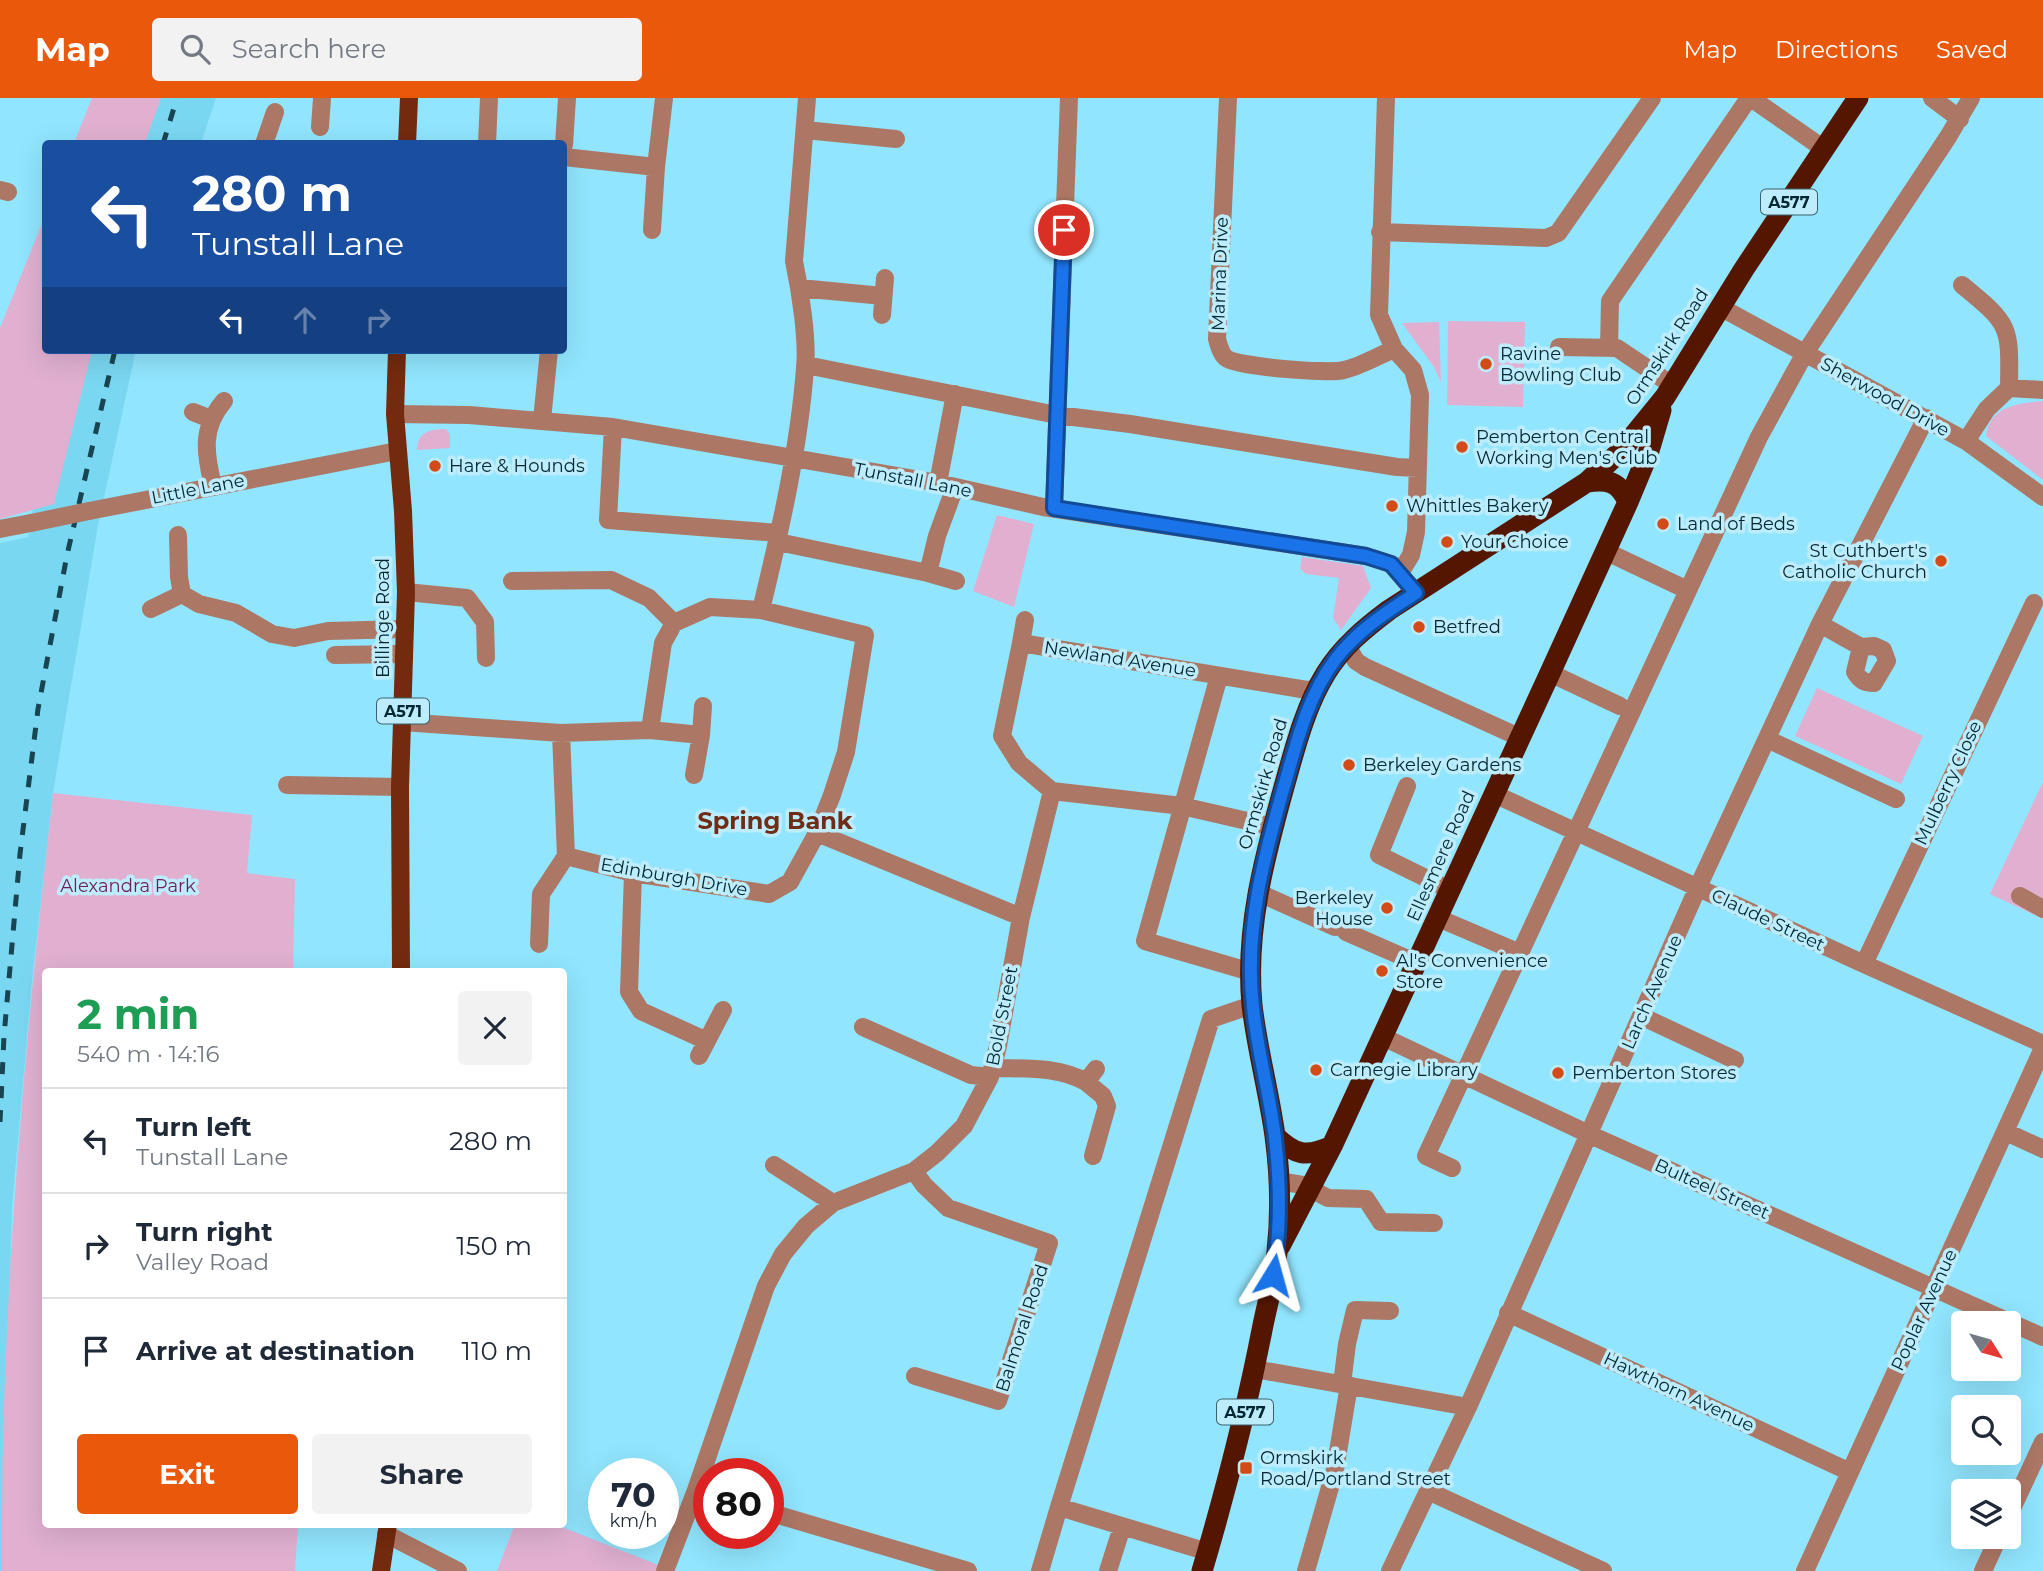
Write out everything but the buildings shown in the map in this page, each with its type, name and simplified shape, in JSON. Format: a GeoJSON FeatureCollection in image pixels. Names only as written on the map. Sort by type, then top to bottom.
{"type":"FeatureCollection","features":[{"type":"Feature","properties":{"kind":"highway","name":"Ormskirk Road"},"geometry":{"type":"LineString","coordinates":[[1205,1562],[1255,1369],[1277,1251],[1279,1181],[1275,1136],[1252,1005],[1251,944],[1257,892],[1294,752],[1317,689],[1346,646],[1366,628],[1587,482],[1628,443],[1668,391],[1858,98]]}},
{"type":"Feature","properties":{"kind":"highway","name":"Ellesmere Road"},"geometry":{"type":"LineString","coordinates":[[1277,1251],[1332,1146],[1521,738],[1628,502],[1648,454],[1668,391]]}},
{"type":"Feature","properties":{"kind":"highway"},"geometry":{"type":"LineString","coordinates":[[1587,482],[1615,483],[1621,488],[1628,502]]}},
{"type":"Feature","properties":{"kind":"highway"},"geometry":{"type":"LineString","coordinates":[[1275,1136],[1288,1148],[1301,1154],[1316,1154],[1332,1146]]}},
{"type":"Feature","properties":{"kind":"main road"},"geometry":{"type":"LineString","coordinates":[[407,140],[409,98]]}},
{"type":"Feature","properties":{"kind":"main road","name":"Billinge Road"},"geometry":{"type":"LineString","coordinates":[[397,354],[395,414],[406,592],[400,787],[401,968]]}},
{"type":"Feature","properties":{"kind":"main road"},"geometry":{"type":"LineString","coordinates":[[382,1571],[387,1529]]}},
{"type":"Feature","properties":{"kind":"street"},"geometry":{"type":"LineString","coordinates":[[320,127],[322,98]]}},
{"type":"Feature","properties":{"kind":"street"},"geometry":{"type":"LineString","coordinates":[[487,140],[489,98]]}},
{"type":"Feature","properties":{"kind":"street"},"geometry":{"type":"LineString","coordinates":[[564,140],[567,98]]}},
{"type":"Feature","properties":{"kind":"street"},"geometry":{"type":"LineString","coordinates":[[652,230],[664,98]]}},
{"type":"Feature","properties":{"kind":"street"},"geometry":{"type":"LineString","coordinates":[[761,610],[793,457],[806,365],[800,288],[794,261],[807,98]]}},
{"type":"Feature","properties":{"kind":"street"},"geometry":{"type":"LineString","coordinates":[[1054,508],[1069,98]]}},
{"type":"Feature","properties":{"kind":"street","name":"Marina Drive"},"geometry":{"type":"LineString","coordinates":[[1228,98],[1217,339],[1225,357],[1248,365],[1333,372],[1360,365],[1394,349]]}},
{"type":"Feature","properties":{"kind":"street"},"geometry":{"type":"LineString","coordinates":[[1386,98],[1379,315],[1394,349],[1413,370],[1420,396],[1416,532],[1411,555],[1400,573]]}},
{"type":"Feature","properties":{"kind":"street"},"geometry":{"type":"LineString","coordinates":[[1381,232],[1546,237],[1558,233],[1646,98]]}},
{"type":"Feature","properties":{"kind":"street"},"geometry":{"type":"LineString","coordinates":[[1609,348],[1610,301],[1750,98],[1824,149]]}},
{"type":"Feature","properties":{"kind":"street"},"geometry":{"type":"LineString","coordinates":[[1932,98],[1959,119]]}},
{"type":"Feature","properties":{"kind":"street"},"geometry":{"type":"LineString","coordinates":[[1452,1168],[1426,1156],[1748,459],[1805,353],[1959,119],[1970,98]]}},
{"type":"Feature","properties":{"kind":"street"},"geometry":{"type":"LineString","coordinates":[[266,140],[277,122]]}},
{"type":"Feature","properties":{"kind":"street"},"geometry":{"type":"LineString","coordinates":[[805,130],[871,128],[896,139]]}},
{"type":"Feature","properties":{"kind":"street"},"geometry":{"type":"LineString","coordinates":[[567,157],[656,167]]}},
{"type":"Feature","properties":{"kind":"street"},"geometry":{"type":"LineString","coordinates":[[1962,285],[2003,322],[2009,342],[2009,388],[1987,410],[1966,441]]}},
{"type":"Feature","properties":{"kind":"street"},"geometry":{"type":"LineString","coordinates":[[800,288],[884,287],[881,315]]}},
{"type":"Feature","properties":{"kind":"street","name":"Sherwood Drive"},"geometry":{"type":"LineString","coordinates":[[1720,307],[1966,441],[2043,497]]}},
{"type":"Feature","properties":{"kind":"street"},"geometry":{"type":"LineString","coordinates":[[1559,347],[1617,348],[1668,391]]}},
{"type":"Feature","properties":{"kind":"street"},"geometry":{"type":"LineString","coordinates":[[542,420],[549,354]]}},
{"type":"Feature","properties":{"kind":"street"},"geometry":{"type":"LineString","coordinates":[[806,365],[1057,415],[1418,468]]}},
{"type":"Feature","properties":{"kind":"street"},"geometry":{"type":"LineString","coordinates":[[2009,388],[2043,390]]}},
{"type":"Feature","properties":{"kind":"street"},"geometry":{"type":"LineString","coordinates":[[928,573],[946,485],[955,394]]}},
{"type":"Feature","properties":{"kind":"street"},"geometry":{"type":"LineString","coordinates":[[213,486],[206,448],[211,419],[224,401]]}},
{"type":"Feature","properties":{"kind":"street"},"geometry":{"type":"LineString","coordinates":[[193,412],[211,419]]}},
{"type":"Feature","properties":{"kind":"street","name":"Tunstall Lane"},"geometry":{"type":"LineString","coordinates":[[395,414],[542,420],[613,427],[946,485],[1054,508],[1366,556],[1391,564],[1416,593]]}},
{"type":"Feature","properties":{"kind":"street","name":"Larch Avenue"},"geometry":{"type":"LineString","coordinates":[[1390,1571],[1468,1407],[1698,887],[1820,624],[1926,418]]}},
{"type":"Feature","properties":{"kind":"street"},"geometry":{"type":"LineString","coordinates":[[613,427],[608,520],[778,538],[956,581]]}},
{"type":"Feature","properties":{"kind":"street","name":"Little Lane"},"geometry":{"type":"LineString","coordinates":[[0,529],[397,451]]}},
{"type":"Feature","properties":{"kind":"street"},"geometry":{"type":"LineString","coordinates":[[178,535],[182,594],[199,604],[236,613],[272,634],[294,638],[328,631],[404,629]]}},
{"type":"Feature","properties":{"kind":"street"},"geometry":{"type":"LineString","coordinates":[[1605,551],[1681,587]]}},
{"type":"Feature","properties":{"kind":"street"},"geometry":{"type":"LineString","coordinates":[[512,581],[611,580],[649,598],[674,623],[663,643],[649,730]]}},
{"type":"Feature","properties":{"kind":"street"},"geometry":{"type":"LineString","coordinates":[[406,592],[467,598],[485,622],[486,658]]}},
{"type":"Feature","properties":{"kind":"street"},"geometry":{"type":"LineString","coordinates":[[151,609],[182,594]]}},
{"type":"Feature","properties":{"kind":"street","name":"Mulberry Close"},"geometry":{"type":"LineString","coordinates":[[1864,964],[2034,603]]}},
{"type":"Feature","properties":{"kind":"street","name":"Edinburgh Drive"},"geometry":{"type":"LineString","coordinates":[[566,856],[633,873],[769,894],[790,882],[817,833],[846,752],[864,635],[761,610],[710,607],[674,623]]}},
{"type":"Feature","properties":{"kind":"street"},"geometry":{"type":"LineString","coordinates":[[1021,643],[1025,620]]}},
{"type":"Feature","properties":{"kind":"street"},"geometry":{"type":"LineString","coordinates":[[1820,624],[1861,647]]}},
{"type":"Feature","properties":{"kind":"street","name":"Newland Avenue"},"geometry":{"type":"LineString","coordinates":[[1052,791],[1020,763],[1002,736],[1021,643],[1307,690],[1317,689]]}},
{"type":"Feature","properties":{"kind":"street"},"geometry":{"type":"LineString","coordinates":[[1346,646],[1356,662],[1365,667],[1521,738]]}},
{"type":"Feature","properties":{"kind":"street"},"geometry":{"type":"LineString","coordinates":[[335,655],[404,654]]}},
{"type":"Feature","properties":{"kind":"street"},"geometry":{"type":"LineString","coordinates":[[1550,673],[1620,706]]}},
{"type":"Feature","properties":{"kind":"street"},"geometry":{"type":"LineString","coordinates":[[1219,676],[1145,941],[1251,972]]}},
{"type":"Feature","properties":{"kind":"street"},"geometry":{"type":"LineString","coordinates":[[694,775],[703,706]]}},
{"type":"Feature","properties":{"kind":"street"},"geometry":{"type":"LineString","coordinates":[[402,722],[561,733],[649,730],[701,735]]}},
{"type":"Feature","properties":{"kind":"street"},"geometry":{"type":"LineString","coordinates":[[539,944],[541,894],[566,856],[561,733]]}},
{"type":"Feature","properties":{"kind":"street"},"geometry":{"type":"LineString","coordinates":[[1767,739],[1896,799]]}},
{"type":"Feature","properties":{"kind":"street"},"geometry":{"type":"LineString","coordinates":[[287,785],[400,787]]}},
{"type":"Feature","properties":{"kind":"street"},"geometry":{"type":"LineString","coordinates":[[1407,786],[1379,855],[1450,890]]}},
{"type":"Feature","properties":{"kind":"street"},"geometry":{"type":"LineString","coordinates":[[1052,791],[1182,806],[1273,828]]}},
{"type":"Feature","properties":{"kind":"street","name":"Bold Street"},"geometry":{"type":"LineString","coordinates":[[713,1458],[766,1286],[790,1244],[833,1203],[914,1171],[937,1153],[964,1125],[992,1072],[1021,917],[1052,791]]}},
{"type":"Feature","properties":{"kind":"street","name":"Claude Street"},"geometry":{"type":"LineString","coordinates":[[1494,794],[2043,1046]]}},
{"type":"Feature","properties":{"kind":"street"},"geometry":{"type":"LineString","coordinates":[[817,833],[1021,917]]}},
{"type":"Feature","properties":{"kind":"street"},"geometry":{"type":"LineString","coordinates":[[633,873],[629,992],[641,1011],[703,1048],[723,1010]]}},
{"type":"Feature","properties":{"kind":"street"},"geometry":{"type":"LineString","coordinates":[[1257,892],[1417,963]]}},
{"type":"Feature","properties":{"kind":"street"},"geometry":{"type":"LineString","coordinates":[[2020,896],[2043,909]]}},
{"type":"Feature","properties":{"kind":"street"},"geometry":{"type":"LineString","coordinates":[[1438,918],[1520,953]]}},
{"type":"Feature","properties":{"kind":"street"},"geometry":{"type":"LineString","coordinates":[[1040,1571],[1211,1019],[1252,1005]]}},
{"type":"Feature","properties":{"kind":"street"},"geometry":{"type":"LineString","coordinates":[[1642,1016],[1735,1060]]}},
{"type":"Feature","properties":{"kind":"street"},"geometry":{"type":"LineString","coordinates":[[863,1027],[971,1075],[1050,1069],[1075,1076],[1091,1075],[1107,1105],[1093,1156]]}},
{"type":"Feature","properties":{"kind":"street","name":"Bulteel Street"},"geometry":{"type":"LineString","coordinates":[[1383,1037],[1588,1133],[2043,1337]]}},
{"type":"Feature","properties":{"kind":"street","name":"Poplar Avenue"},"geometry":{"type":"LineString","coordinates":[[1805,1571],[2043,1046]]}},
{"type":"Feature","properties":{"kind":"street"},"geometry":{"type":"LineString","coordinates":[[2006,1132],[2043,1149]]}},
{"type":"Feature","properties":{"kind":"street"},"geometry":{"type":"LineString","coordinates":[[774,1165],[833,1203]]}},
{"type":"Feature","properties":{"kind":"street","name":"Balmoral Road"},"geometry":{"type":"LineString","coordinates":[[914,1171],[924,1185],[948,1208],[1049,1243],[998,1401],[915,1377]]}},
{"type":"Feature","properties":{"kind":"street"},"geometry":{"type":"LineString","coordinates":[[1279,1181],[1290,1181],[1328,1198],[1366,1199],[1381,1222],[1434,1223]]}},
{"type":"Feature","properties":{"kind":"street"},"geometry":{"type":"LineString","coordinates":[[1306,1571],[1335,1470],[1347,1344],[1355,1310],[1390,1311]]}},
{"type":"Feature","properties":{"kind":"street","name":"Hawthorn Avenue"},"geometry":{"type":"LineString","coordinates":[[1508,1313],[1850,1472]]}},
{"type":"Feature","properties":{"kind":"street"},"geometry":{"type":"LineString","coordinates":[[1255,1369],[1468,1407]]}},
{"type":"Feature","properties":{"kind":"street"},"geometry":{"type":"LineString","coordinates":[[2021,1489],[2043,1442]]}},
{"type":"Feature","properties":{"kind":"street"},"geometry":{"type":"LineString","coordinates":[[1428,1491],[1603,1571]]}},
{"type":"Feature","properties":{"kind":"street"},"geometry":{"type":"LineString","coordinates":[[1059,1507],[1122,1527],[1205,1562]]}},
{"type":"Feature","properties":{"kind":"street","name":"Bold Street"},"geometry":{"type":"LineString","coordinates":[[665,1571],[693,1511]]}},
{"type":"Feature","properties":{"kind":"street"},"geometry":{"type":"LineString","coordinates":[[784,1517],[968,1571]]}},
{"type":"Feature","properties":{"kind":"street"},"geometry":{"type":"LineString","coordinates":[[1108,1571],[1122,1527]]}},
{"type":"Feature","properties":{"kind":"street"},"geometry":{"type":"LineString","coordinates":[[387,1529],[458,1571]]}},
{"type":"Feature","properties":{"kind":"street"},"geometry":{"type":"LineString","coordinates":[[1983,1571],[1993,1549]]}},
{"type":"Feature","properties":{"kind":"shaded area"},"geometry":{"type":"Polygon","coordinates":[[[161,98],[216,98],[202,140],[145,140],[161,98]]]}},
{"type":"Feature","properties":{"kind":"shaded area"},"geometry":{"type":"Polygon","coordinates":[[[78,354],[135,354],[98,525],[53,793],[32,980],[12,1207],[0,1571],[0,543],[28,537],[33,508],[78,354]]]}},
{"type":"Feature","properties":{"kind":"green space"},"geometry":{"type":"Polygon","coordinates":[[[92,98],[161,98],[146,140],[75,140],[92,98]]]}},
{"type":"Feature","properties":{"kind":"green space"},"geometry":{"type":"Polygon","coordinates":[[[42,223],[42,354],[91,354],[54,504],[0,519],[0,328],[42,223]]]}},
{"type":"Feature","properties":{"kind":"green space","name":"Ravine Bowling Club"},"geometry":{"type":"Polygon","coordinates":[[[1448,321],[1525,322],[1523,407],[1447,405],[1448,321]]]}},
{"type":"Feature","properties":{"kind":"green space"},"geometry":{"type":"Polygon","coordinates":[[[1439,322],[1441,382],[1434,367],[1402,323],[1439,322]]]}},
{"type":"Feature","properties":{"kind":"green space"},"geometry":{"type":"Polygon","coordinates":[[[2043,401],[2043,480],[1986,436],[1993,418],[1999,412],[2015,405],[2043,401]]]}},
{"type":"Feature","properties":{"kind":"green space"},"geometry":{"type":"Polygon","coordinates":[[[446,429],[450,434],[450,448],[417,450],[422,435],[446,429]]]}},
{"type":"Feature","properties":{"kind":"green space"},"geometry":{"type":"Polygon","coordinates":[[[997,515],[1034,524],[1014,607],[973,591],[997,515]]]}},
{"type":"Feature","properties":{"kind":"green space"},"geometry":{"type":"Polygon","coordinates":[[[1302,557],[1363,566],[1371,588],[1341,630],[1333,618],[1339,578],[1306,574],[1300,569],[1302,557]]]}},
{"type":"Feature","properties":{"kind":"green space"},"geometry":{"type":"Polygon","coordinates":[[[1817,688],[1923,736],[1901,784],[1795,736],[1817,688]]]}},
{"type":"Feature","properties":{"kind":"green space"},"geometry":{"type":"Polygon","coordinates":[[[2043,782],[2043,919],[1990,894],[2043,782]]]}},
{"type":"Feature","properties":{"kind":"green space","name":"Alexandra Park"},"geometry":{"type":"Polygon","coordinates":[[[53,793],[252,815],[247,873],[295,879],[293,968],[42,968],[42,1528],[298,1528],[295,1571],[2,1571],[2,1474],[10,1279],[33,987],[53,793]]]}},
{"type":"Feature","properties":{"kind":"green space"},"geometry":{"type":"Polygon","coordinates":[[[513,1528],[564,1528],[588,1537],[588,1549],[618,1549],[666,1568],[665,1571],[497,1571],[513,1528]]]}},
{"type":"Feature","properties":{"kind":"railway"},"geometry":{"type":"LineString","coordinates":[[164,140],[177,98]]}},
{"type":"Feature","properties":{"kind":"railway"},"geometry":{"type":"LineString","coordinates":[[0,1122],[4,1036],[20,854],[38,709],[67,555],[114,354]]}},
{"type":"Feature","properties":{"kind":"place","name":"Ravine Bowling Club"},"geometry":{"type":"Point","coordinates":[1486,364]}},
{"type":"Feature","properties":{"kind":"place","name":"Pemberton Central Working Men's Club"},"geometry":{"type":"Point","coordinates":[1462,447]}},
{"type":"Feature","properties":{"kind":"place","name":"Hare & Hounds"},"geometry":{"type":"Point","coordinates":[435,466]}},
{"type":"Feature","properties":{"kind":"place","name":"Whittles Bakery"},"geometry":{"type":"Point","coordinates":[1392,506]}},
{"type":"Feature","properties":{"kind":"place","name":"Land of Beds"},"geometry":{"type":"Point","coordinates":[1663,524]}},
{"type":"Feature","properties":{"kind":"place","name":"Your Choice"},"geometry":{"type":"Point","coordinates":[1447,542]}},
{"type":"Feature","properties":{"kind":"place","name":"St Cuthbert's Catholic Church"},"geometry":{"type":"Point","coordinates":[1941,561]}},
{"type":"Feature","properties":{"kind":"place","name":"Betfred"},"geometry":{"type":"Point","coordinates":[1419,627]}},
{"type":"Feature","properties":{"kind":"place","name":"Berkeley Gardens"},"geometry":{"type":"Point","coordinates":[1349,765]}},
{"type":"Feature","properties":{"kind":"place","name":"Berkeley House"},"geometry":{"type":"Point","coordinates":[1387,908]}},
{"type":"Feature","properties":{"kind":"place","name":"Al's Convenience Store"},"geometry":{"type":"Point","coordinates":[1382,971]}},
{"type":"Feature","properties":{"kind":"place","name":"Carnegie Library"},"geometry":{"type":"Point","coordinates":[1316,1070]}},
{"type":"Feature","properties":{"kind":"place","name":"Pemberton Stores"},"geometry":{"type":"Point","coordinates":[1558,1073]}},
{"type":"Feature","properties":{"kind":"place","name":"Ormskirk Road/Portland Street"},"geometry":{"type":"Point","coordinates":[1246,1468]}},
{"type":"Feature","properties":{"kind":"district","name":"Spring Bank"},"geometry":{"type":"Point","coordinates":[775,821]}},
{"type":"Feature","properties":{"kind":"route"},"geometry":{"type":"LineString","coordinates":[[1064,230],[1054,508],[1379,559],[1391,564],[1416,593],[1389,610],[1346,646],[1317,689],[1294,752],[1257,892],[1251,944],[1252,1005],[1275,1136],[1279,1181],[1277,1251],[1273,1275]]}}]}
